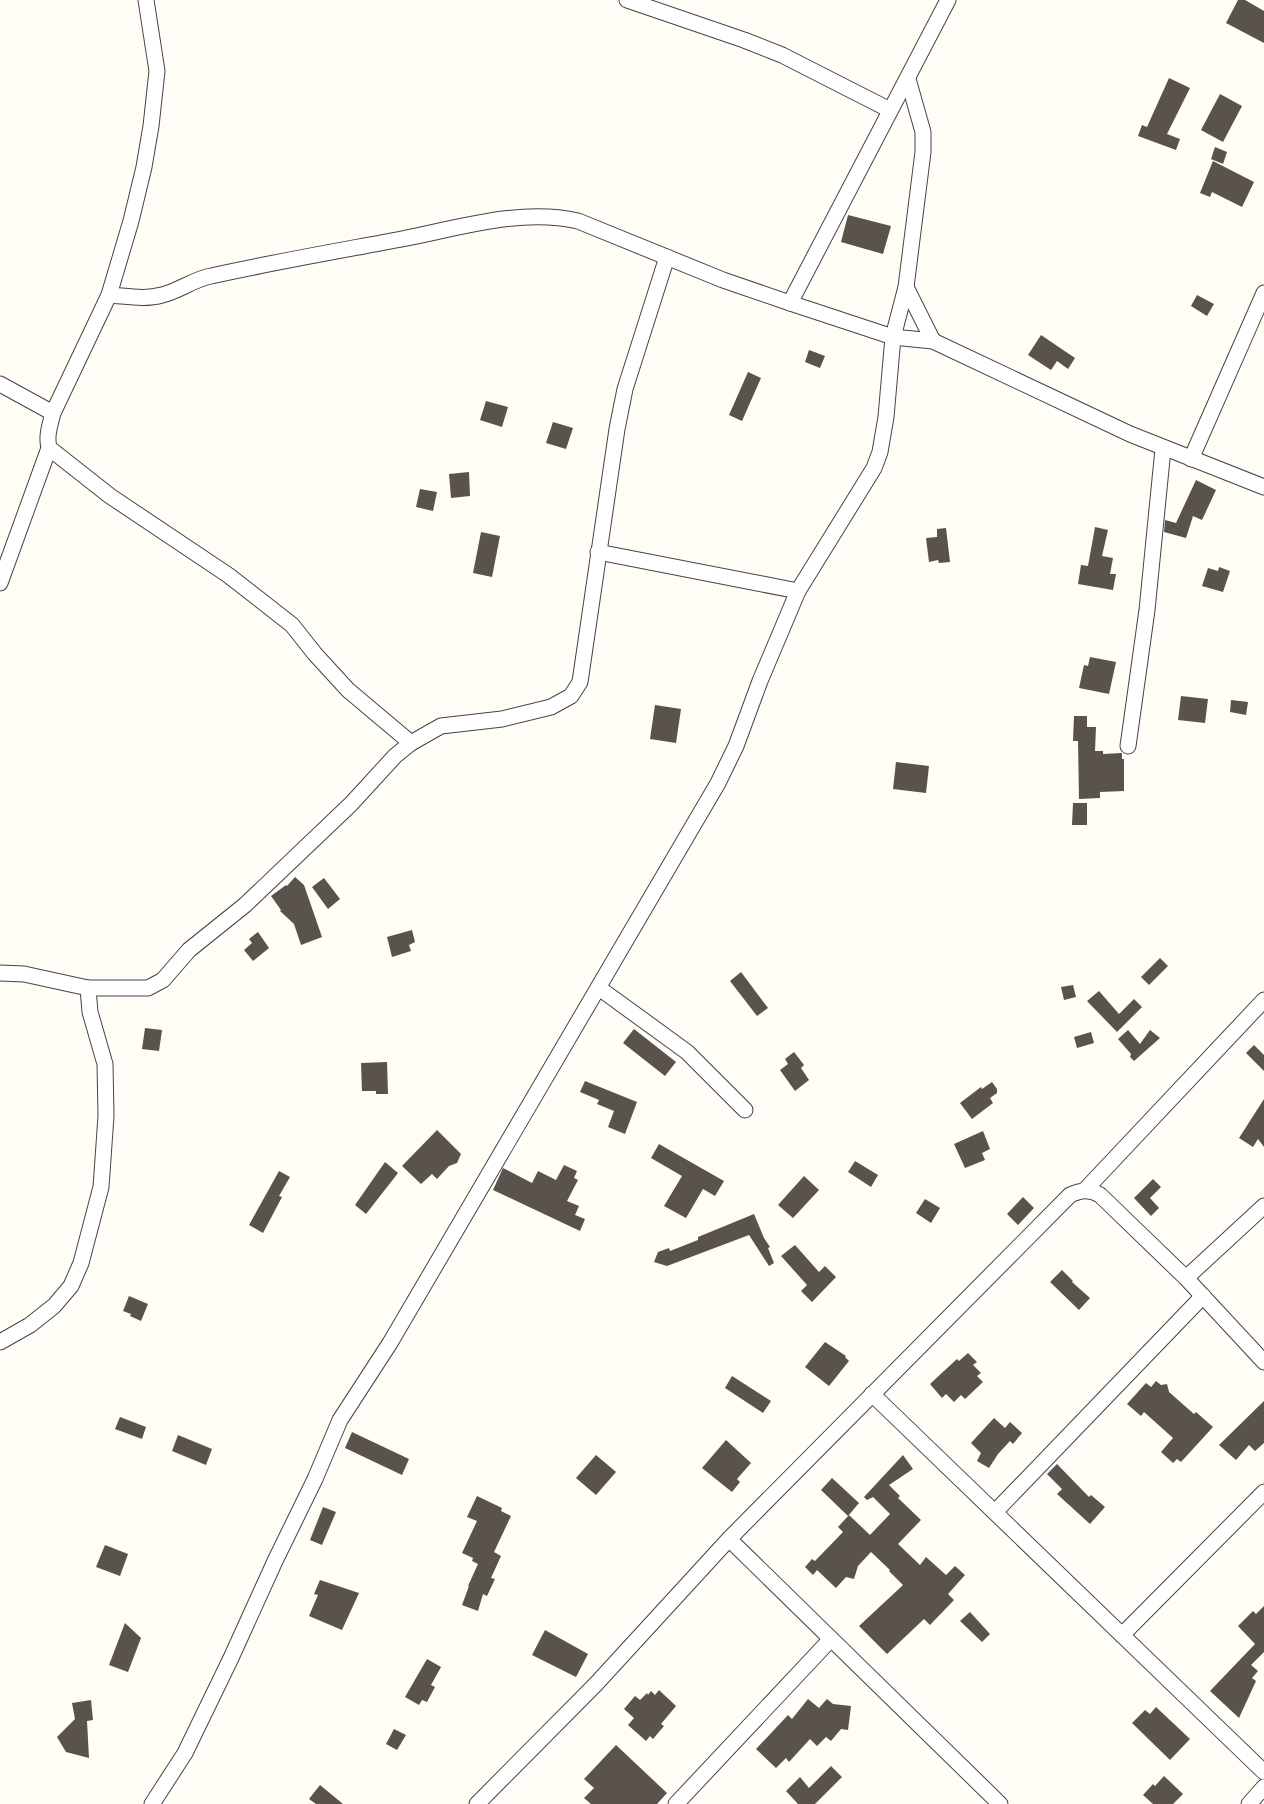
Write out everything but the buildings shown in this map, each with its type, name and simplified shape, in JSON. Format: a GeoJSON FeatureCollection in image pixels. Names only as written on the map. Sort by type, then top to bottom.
{"type":"FeatureCollection","features":[{"type":"Feature","properties":{"kind":"street"},"geometry":{"type":"LineString","coordinates":[[0,583],[49,448],[48,433],[53,413],[109,295],[132,221],[151,126],[157,71],[146,0]]}},
{"type":"Feature","properties":{"kind":"street"},"geometry":{"type":"LineString","coordinates":[[627,0],[782,55],[890,110]]}},
{"type":"Feature","properties":{"kind":"street"},"geometry":{"type":"LineString","coordinates":[[790,303],[948,0]]}},
{"type":"Feature","properties":{"kind":"street"},"geometry":{"type":"LineString","coordinates":[[152,1804],[185,1753],[315,1479],[340,1420],[390,1343],[718,783],[736,746],[760,680],[798,591],[874,468],[880,452],[886,417],[893,337],[906,287],[924,141],[908,79]]}},
{"type":"Feature","properties":{"kind":"street"},"geometry":{"type":"LineString","coordinates":[[109,295],[148,297],[162,295],[202,278],[238,270],[432,234],[484,222],[539,216],[560,217],[578,221],[723,280],[790,303],[893,337],[933,342],[1163,448],[1264,487]]}},
{"type":"Feature","properties":{"kind":"street"},"geometry":{"type":"LineString","coordinates":[[0,973],[24,974],[88,988],[148,988],[163,980],[188,950],[245,905],[351,804],[394,756],[411,743],[442,726],[502,719],[550,706],[571,696],[580,682],[598,552],[625,389],[667,257]]}},
{"type":"Feature","properties":{"kind":"street"},"geometry":{"type":"LineString","coordinates":[[906,287],[933,342]]}},
{"type":"Feature","properties":{"kind":"street"},"geometry":{"type":"LineString","coordinates":[[1191,459],[1264,293]]}},
{"type":"Feature","properties":{"kind":"street"},"geometry":{"type":"LineString","coordinates":[[0,384],[53,413]]}},
{"type":"Feature","properties":{"kind":"street"},"geometry":{"type":"LineString","coordinates":[[49,448],[110,496],[228,575],[292,625],[315,654],[348,690],[411,743]]}},
{"type":"Feature","properties":{"kind":"street"},"geometry":{"type":"LineString","coordinates":[[1128,746],[1147,610],[1163,448]]}},
{"type":"Feature","properties":{"kind":"street"},"geometry":{"type":"LineString","coordinates":[[598,552],[798,591]]}},
{"type":"Feature","properties":{"kind":"street"},"geometry":{"type":"LineString","coordinates":[[0,1342],[30,1325],[54,1306],[71,1286],[81,1263],[101,1187],[106,1116],[105,1064],[90,1012],[88,988]]}},
{"type":"Feature","properties":{"kind":"street"},"geometry":{"type":"LineString","coordinates":[[599,988],[687,1052],[745,1110]]}},
{"type":"Feature","properties":{"kind":"street"},"geometry":{"type":"LineString","coordinates":[[1085,1190],[1264,1000]]}},
{"type":"Feature","properties":{"kind":"street"},"geometry":{"type":"LineString","coordinates":[[477,1804],[596,1684],[729,1539],[1070,1195],[1085,1190],[1093,1191],[1100,1195],[1186,1278],[1264,1362]]}},
{"type":"Feature","properties":{"kind":"street"},"geometry":{"type":"LineString","coordinates":[[1186,1278],[1264,1206]]}},
{"type":"Feature","properties":{"kind":"street"},"geometry":{"type":"LineString","coordinates":[[995,1512],[1203,1296]]}},
{"type":"Feature","properties":{"kind":"street"},"geometry":{"type":"LineString","coordinates":[[0,1334],[17,1332]]}},
{"type":"Feature","properties":{"kind":"street"},"geometry":{"type":"LineString","coordinates":[[872,1394],[1264,1772]]}},
{"type":"Feature","properties":{"kind":"street"},"geometry":{"type":"LineString","coordinates":[[1122,1635],[1264,1492]]}},
{"type":"Feature","properties":{"kind":"street"},"geometry":{"type":"LineString","coordinates":[[729,1539],[1000,1804]]}},
{"type":"Feature","properties":{"kind":"street"},"geometry":{"type":"LineString","coordinates":[[676,1804],[832,1640]]}},
{"type":"Feature","properties":{"kind":"street"},"geometry":{"type":"LineString","coordinates":[[680,1804],[832,1640]]}},
{"type":"Feature","properties":{"kind":"street"},"geometry":{"type":"LineString","coordinates":[[1249,1804],[1264,1787]]}}]}
